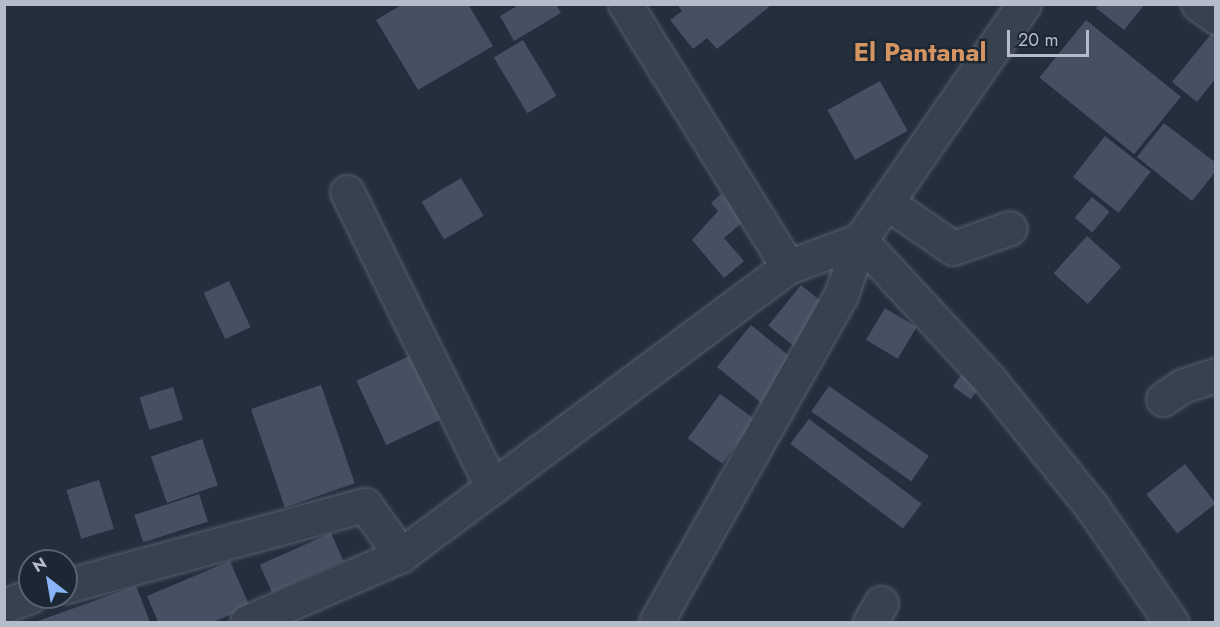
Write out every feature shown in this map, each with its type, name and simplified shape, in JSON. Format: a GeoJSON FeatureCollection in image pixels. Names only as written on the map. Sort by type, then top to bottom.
{"type":"FeatureCollection","features":[{"type":"Feature","properties":{"kind":"street"},"geometry":{"type":"LineString","coordinates":[[625,4],[788,267]]}},
{"type":"Feature","properties":{"kind":"street"},"geometry":{"type":"LineString","coordinates":[[656,622],[841,295],[860,240],[1024,4]]}},
{"type":"Feature","properties":{"kind":"street"},"geometry":{"type":"LineString","coordinates":[[1198,4],[1215,17]]}},
{"type":"Feature","properties":{"kind":"street"},"geometry":{"type":"LineString","coordinates":[[347,192],[492,487]]}},
{"type":"Feature","properties":{"kind":"street"},"geometry":{"type":"LineString","coordinates":[[886,202],[952,248],[1010,228]]}},
{"type":"Feature","properties":{"kind":"street"},"geometry":{"type":"LineString","coordinates":[[247,622],[401,555],[788,267],[860,240]]}},
{"type":"Feature","properties":{"kind":"street"},"geometry":{"type":"LineString","coordinates":[[860,240],[988,378],[1092,507],[1170,622]]}},
{"type":"Feature","properties":{"kind":"street"},"geometry":{"type":"LineString","coordinates":[[1162,399],[1182,386],[1215,375]]}},
{"type":"Feature","properties":{"kind":"street"},"geometry":{"type":"LineString","coordinates":[[78,583],[365,505],[401,555]]}},
{"type":"Feature","properties":{"kind":"building"},"geometry":{"type":"Polygon","coordinates":[[[403,4],[468,4],[493,46],[418,90],[376,20],[403,4]]]}},
{"type":"Feature","properties":{"kind":"building"},"geometry":{"type":"Polygon","coordinates":[[[520,4],[556,4],[561,13],[514,41],[500,16],[520,4]]]}},
{"type":"Feature","properties":{"kind":"building"},"geometry":{"type":"Polygon","coordinates":[[[677,4],[767,4],[769,7],[717,49],[707,38],[693,49],[670,20],[682,11],[677,4]]]}},
{"type":"Feature","properties":{"kind":"building"},"geometry":{"type":"Polygon","coordinates":[[[1099,4],[1145,4],[1124,30],[1096,8],[1099,4]]]}},
{"type":"Feature","properties":{"kind":"building"},"geometry":{"type":"Polygon","coordinates":[[[1086,20],[1181,97],[1134,154],[1039,78],[1086,20]]]}},
{"type":"Feature","properties":{"kind":"building"},"geometry":{"type":"Polygon","coordinates":[[[1216,28],[1216,78],[1197,102],[1172,82],[1216,28]]]}},
{"type":"Feature","properties":{"kind":"building"},"geometry":{"type":"Polygon","coordinates":[[[523,40],[556,96],[527,113],[494,58],[523,40]]]}},
{"type":"Feature","properties":{"kind":"building"},"geometry":{"type":"Polygon","coordinates":[[[880,81],[908,131],[855,160],[828,110],[880,81]]]}},
{"type":"Feature","properties":{"kind":"building"},"geometry":{"type":"Polygon","coordinates":[[[1164,123],[1216,163],[1216,171],[1192,201],[1137,157],[1164,123]]]}},
{"type":"Feature","properties":{"kind":"building"},"geometry":{"type":"Polygon","coordinates":[[[1105,136],[1151,172],[1119,213],[1073,177],[1105,136]]]}},
{"type":"Feature","properties":{"kind":"building"},"geometry":{"type":"Polygon","coordinates":[[[461,178],[484,216],[444,239],[422,202],[461,178]]]}},
{"type":"Feature","properties":{"kind":"building"},"geometry":{"type":"Polygon","coordinates":[[[721,194],[744,221],[724,238],[744,261],[724,278],[692,240],[718,211],[711,203],[721,194]]]}},
{"type":"Feature","properties":{"kind":"building"},"geometry":{"type":"Polygon","coordinates":[[[1092,197],[1110,212],[1092,232],[1075,218],[1092,197]]]}},
{"type":"Feature","properties":{"kind":"building"},"geometry":{"type":"Polygon","coordinates":[[[1087,236],[1121,267],[1088,304],[1054,273],[1087,236]]]}},
{"type":"Feature","properties":{"kind":"building"},"geometry":{"type":"Polygon","coordinates":[[[229,281],[251,327],[225,339],[204,293],[229,281]]]}},
{"type":"Feature","properties":{"kind":"building"},"geometry":{"type":"Polygon","coordinates":[[[801,285],[828,307],[795,347],[768,325],[801,285]]]}},
{"type":"Feature","properties":{"kind":"building"},"geometry":{"type":"Polygon","coordinates":[[[885,308],[917,327],[898,359],[866,340],[885,308]]]}},
{"type":"Feature","properties":{"kind":"building"},"geometry":{"type":"Polygon","coordinates":[[[751,325],[799,364],[765,406],[717,367],[751,325]]]}},
{"type":"Feature","properties":{"kind":"building"},"geometry":{"type":"Polygon","coordinates":[[[418,352],[448,416],[386,445],[356,381],[418,352]]]}},
{"type":"Feature","properties":{"kind":"building"},"geometry":{"type":"Polygon","coordinates":[[[967,367],[985,380],[971,399],[953,386],[967,367]]]}},
{"type":"Feature","properties":{"kind":"building"},"geometry":{"type":"Polygon","coordinates":[[[321,385],[355,483],[285,507],[251,409],[321,385]]]}},
{"type":"Feature","properties":{"kind":"building"},"geometry":{"type":"Polygon","coordinates":[[[829,386],[929,456],[911,481],[811,411],[829,386]]]}},
{"type":"Feature","properties":{"kind":"building"},"geometry":{"type":"Polygon","coordinates":[[[173,387],[183,420],[149,430],[140,397],[173,387]]]}},
{"type":"Feature","properties":{"kind":"building"},"geometry":{"type":"Polygon","coordinates":[[[720,394],[755,419],[722,464],[688,438],[720,394]]]}},
{"type":"Feature","properties":{"kind":"building"},"geometry":{"type":"Polygon","coordinates":[[[809,419],[922,504],[903,529],[790,444],[809,419]]]}},
{"type":"Feature","properties":{"kind":"building"},"geometry":{"type":"Polygon","coordinates":[[[202,439],[218,485],[167,503],[151,457],[202,439]]]}},
{"type":"Feature","properties":{"kind":"building"},"geometry":{"type":"Polygon","coordinates":[[[1185,464],[1216,503],[1177,534],[1146,494],[1185,464]]]}},
{"type":"Feature","properties":{"kind":"building"},"geometry":{"type":"Polygon","coordinates":[[[99,480],[114,529],[81,539],[66,490],[99,480]]]}},
{"type":"Feature","properties":{"kind":"building"},"geometry":{"type":"Polygon","coordinates":[[[199,494],[208,522],[143,543],[134,515],[199,494]]]}},
{"type":"Feature","properties":{"kind":"building"},"geometry":{"type":"Polygon","coordinates":[[[331,533],[343,560],[272,592],[260,565],[331,533]]]}},
{"type":"Feature","properties":{"kind":"building"},"geometry":{"type":"Polygon","coordinates":[[[230,561],[250,607],[213,622],[158,622],[147,596],[230,561]]]}},
{"type":"Feature","properties":{"kind":"building"},"geometry":{"type":"Polygon","coordinates":[[[136,586],[150,622],[35,622],[71,609],[78,609],[78,607],[136,586]]]}},
{"type":"Feature","properties":{"kind":"district","name":"El Pantanal"},"geometry":{"type":"Point","coordinates":[920,53]}}]}
